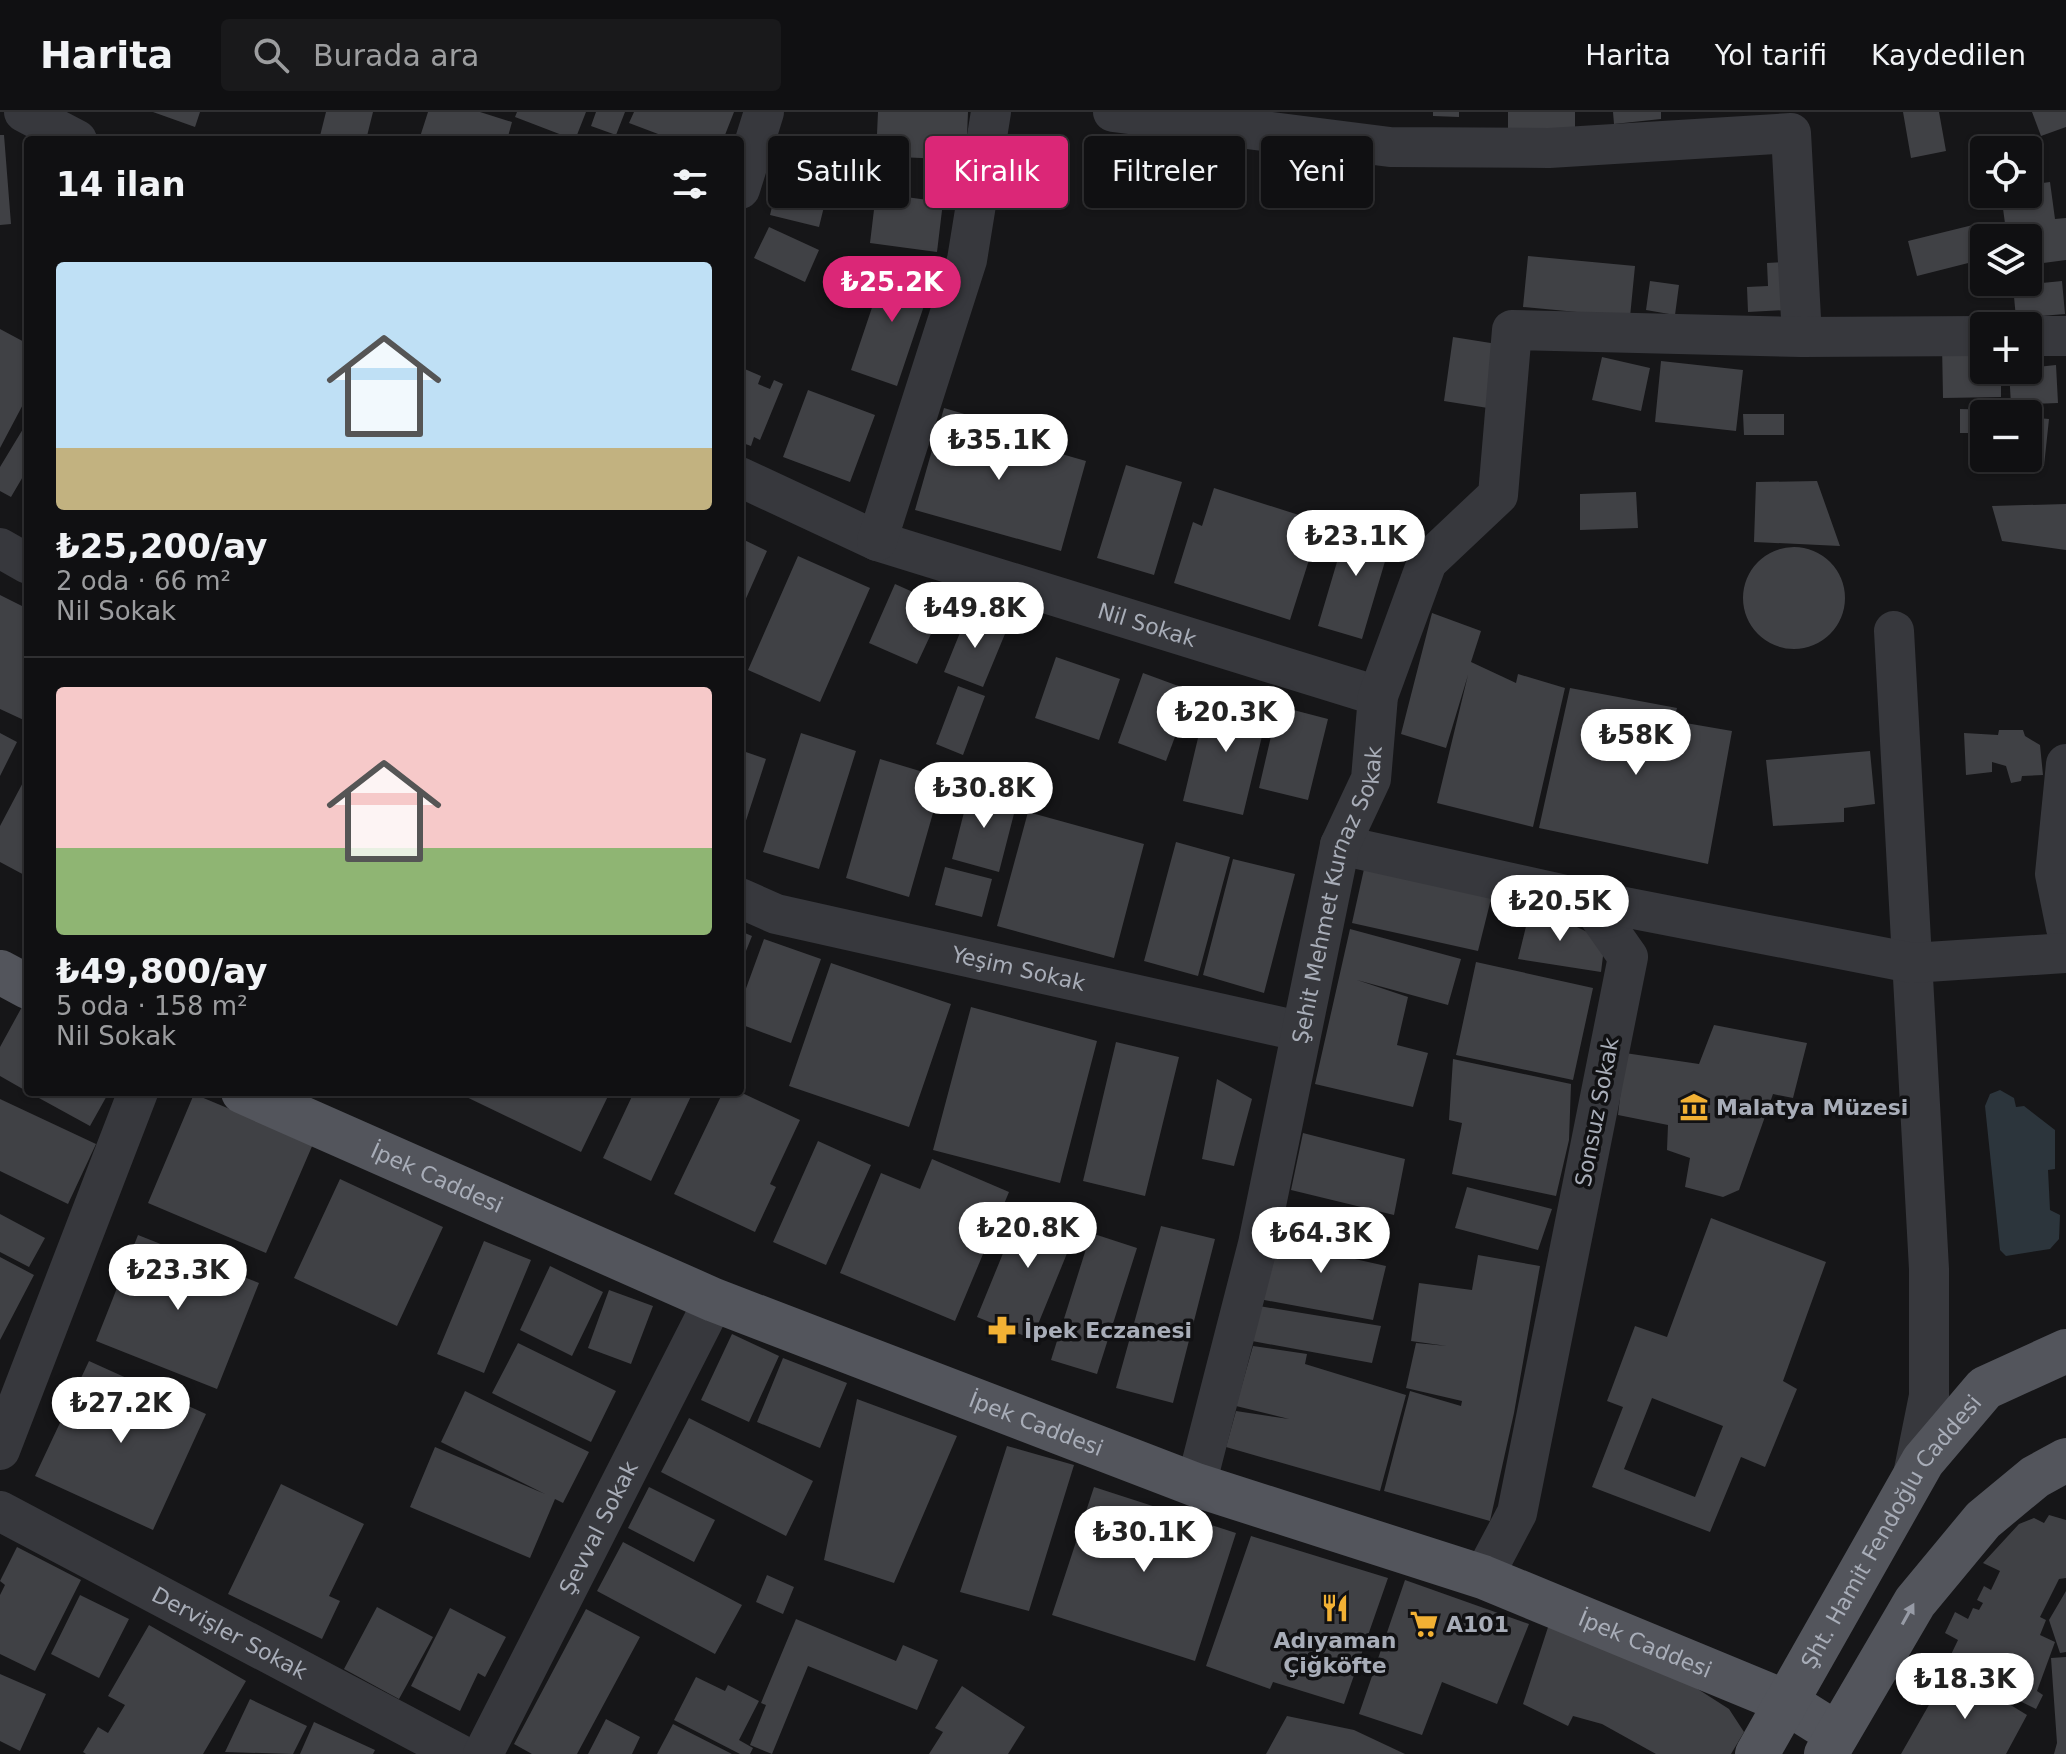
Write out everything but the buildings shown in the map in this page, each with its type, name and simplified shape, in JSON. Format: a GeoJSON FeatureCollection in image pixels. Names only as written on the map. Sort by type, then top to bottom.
{"type":"FeatureCollection","features":[{"type":"Feature","properties":{"kind":"main road"},"geometry":{"type":"LineString","coordinates":[[0,972],[24,985]]}},
{"type":"Feature","properties":{"kind":"main road","name":"İpek Caddesi"},"geometry":{"type":"LineString","coordinates":[[252,1096],[714,1300],[1196,1485],[1483,1577],[1786,1702],[1831,1744]]}},
{"type":"Feature","properties":{"kind":"main road","name":"Şht. Hamit Fendoğlu Caddesi"},"geometry":{"type":"LineString","coordinates":[[1757,1754],[1911,1484],[1948,1429],[1985,1388],[2066,1351]]}},
{"type":"Feature","properties":{"kind":"main road"},"geometry":{"type":"LineString","coordinates":[[1831,1744],[1915,1602],[1983,1520],[2035,1477],[2066,1460]]}},
{"type":"Feature","properties":{"kind":"street"},"geometry":{"type":"LineString","coordinates":[[24,112],[69,136]]}},
{"type":"Feature","properties":{"kind":"street"},"geometry":{"type":"LineString","coordinates":[[744,176],[764,112]]}},
{"type":"Feature","properties":{"kind":"street"},"geometry":{"type":"LineString","coordinates":[[877,541],[967,260],[991,112]]}},
{"type":"Feature","properties":{"kind":"street"},"geometry":{"type":"LineString","coordinates":[[1113,112],[1390,147],[1549,148],[1789,123],[1802,337],[1970,336]]}},
{"type":"Feature","properties":{"kind":"street","name":"Şehit Mehmet Kurnaz Sokak"},"geometry":{"type":"LineString","coordinates":[[1196,1485],[1258,1244],[1299,1031],[1340,845],[1371,779],[1378,696],[1427,562],[1498,495],[1512,330],[1802,337]]}},
{"type":"Feature","properties":{"kind":"street"},"geometry":{"type":"LineString","coordinates":[[2042,336],[2066,336]]}},
{"type":"Feature","properties":{"kind":"street","name":"Nil Sokak"},"geometry":{"type":"LineString","coordinates":[[744,479],[877,541],[1378,696]]}},
{"type":"Feature","properties":{"kind":"street"},"geometry":{"type":"LineString","coordinates":[[0,548],[24,562]]}},
{"type":"Feature","properties":{"kind":"street"},"geometry":{"type":"LineString","coordinates":[[1894,631],[1929,1269],[1929,1396],[1911,1484]]}},
{"type":"Feature","properties":{"kind":"street"},"geometry":{"type":"LineString","coordinates":[[2066,764],[2061,874],[2066,928]]}},
{"type":"Feature","properties":{"kind":"street"},"geometry":{"type":"LineString","coordinates":[[1340,845],[1588,900],[1912,963],[2066,953]]}},
{"type":"Feature","properties":{"kind":"street","name":"Yeşim Sokak"},"geometry":{"type":"LineString","coordinates":[[744,900],[776,914],[1299,1031]]}},
{"type":"Feature","properties":{"kind":"street","name":"Sonsuz Sokak"},"geometry":{"type":"LineString","coordinates":[[1483,1577],[1517,1513],[1628,957],[1588,900]]}},
{"type":"Feature","properties":{"kind":"street"},"geometry":{"type":"LineString","coordinates":[[0,1450],[136,1096]]}},
{"type":"Feature","properties":{"kind":"street","name":"Şevval Sokak"},"geometry":{"type":"LineString","coordinates":[[483,1754],[714,1300]]}},
{"type":"Feature","properties":{"kind":"street","name":"Dervişler Sokak"},"geometry":{"type":"LineString","coordinates":[[0,1511],[459,1754]]}},
{"type":"Feature","properties":{"kind":"shaded area"},"geometry":{"type":"Polygon","coordinates":[[[2000,1090],[2014,1098],[2016,1107],[2024,1106],[2055,1130],[2055,1169],[2048,1170],[2050,1210],[2060,1215],[2059,1239],[2050,1249],[2006,1256],[2000,1250],[1985,1106],[1990,1094],[2000,1090]]]}},
{"type":"Feature","properties":{"kind":"place","name":"Malatya Müzesi"},"geometry":{"type":"Point","coordinates":[1694,1107]}},
{"type":"Feature","properties":{"kind":"place","name":"İpek Eczanesi"},"geometry":{"type":"Point","coordinates":[1002,1330]}},
{"type":"Feature","properties":{"kind":"place","name":"Adıyaman Çiğköfte"},"geometry":{"type":"Point","coordinates":[1335,1608]}},
{"type":"Feature","properties":{"kind":"place","name":"A101"},"geometry":{"type":"Point","coordinates":[1424,1624]}}]}
